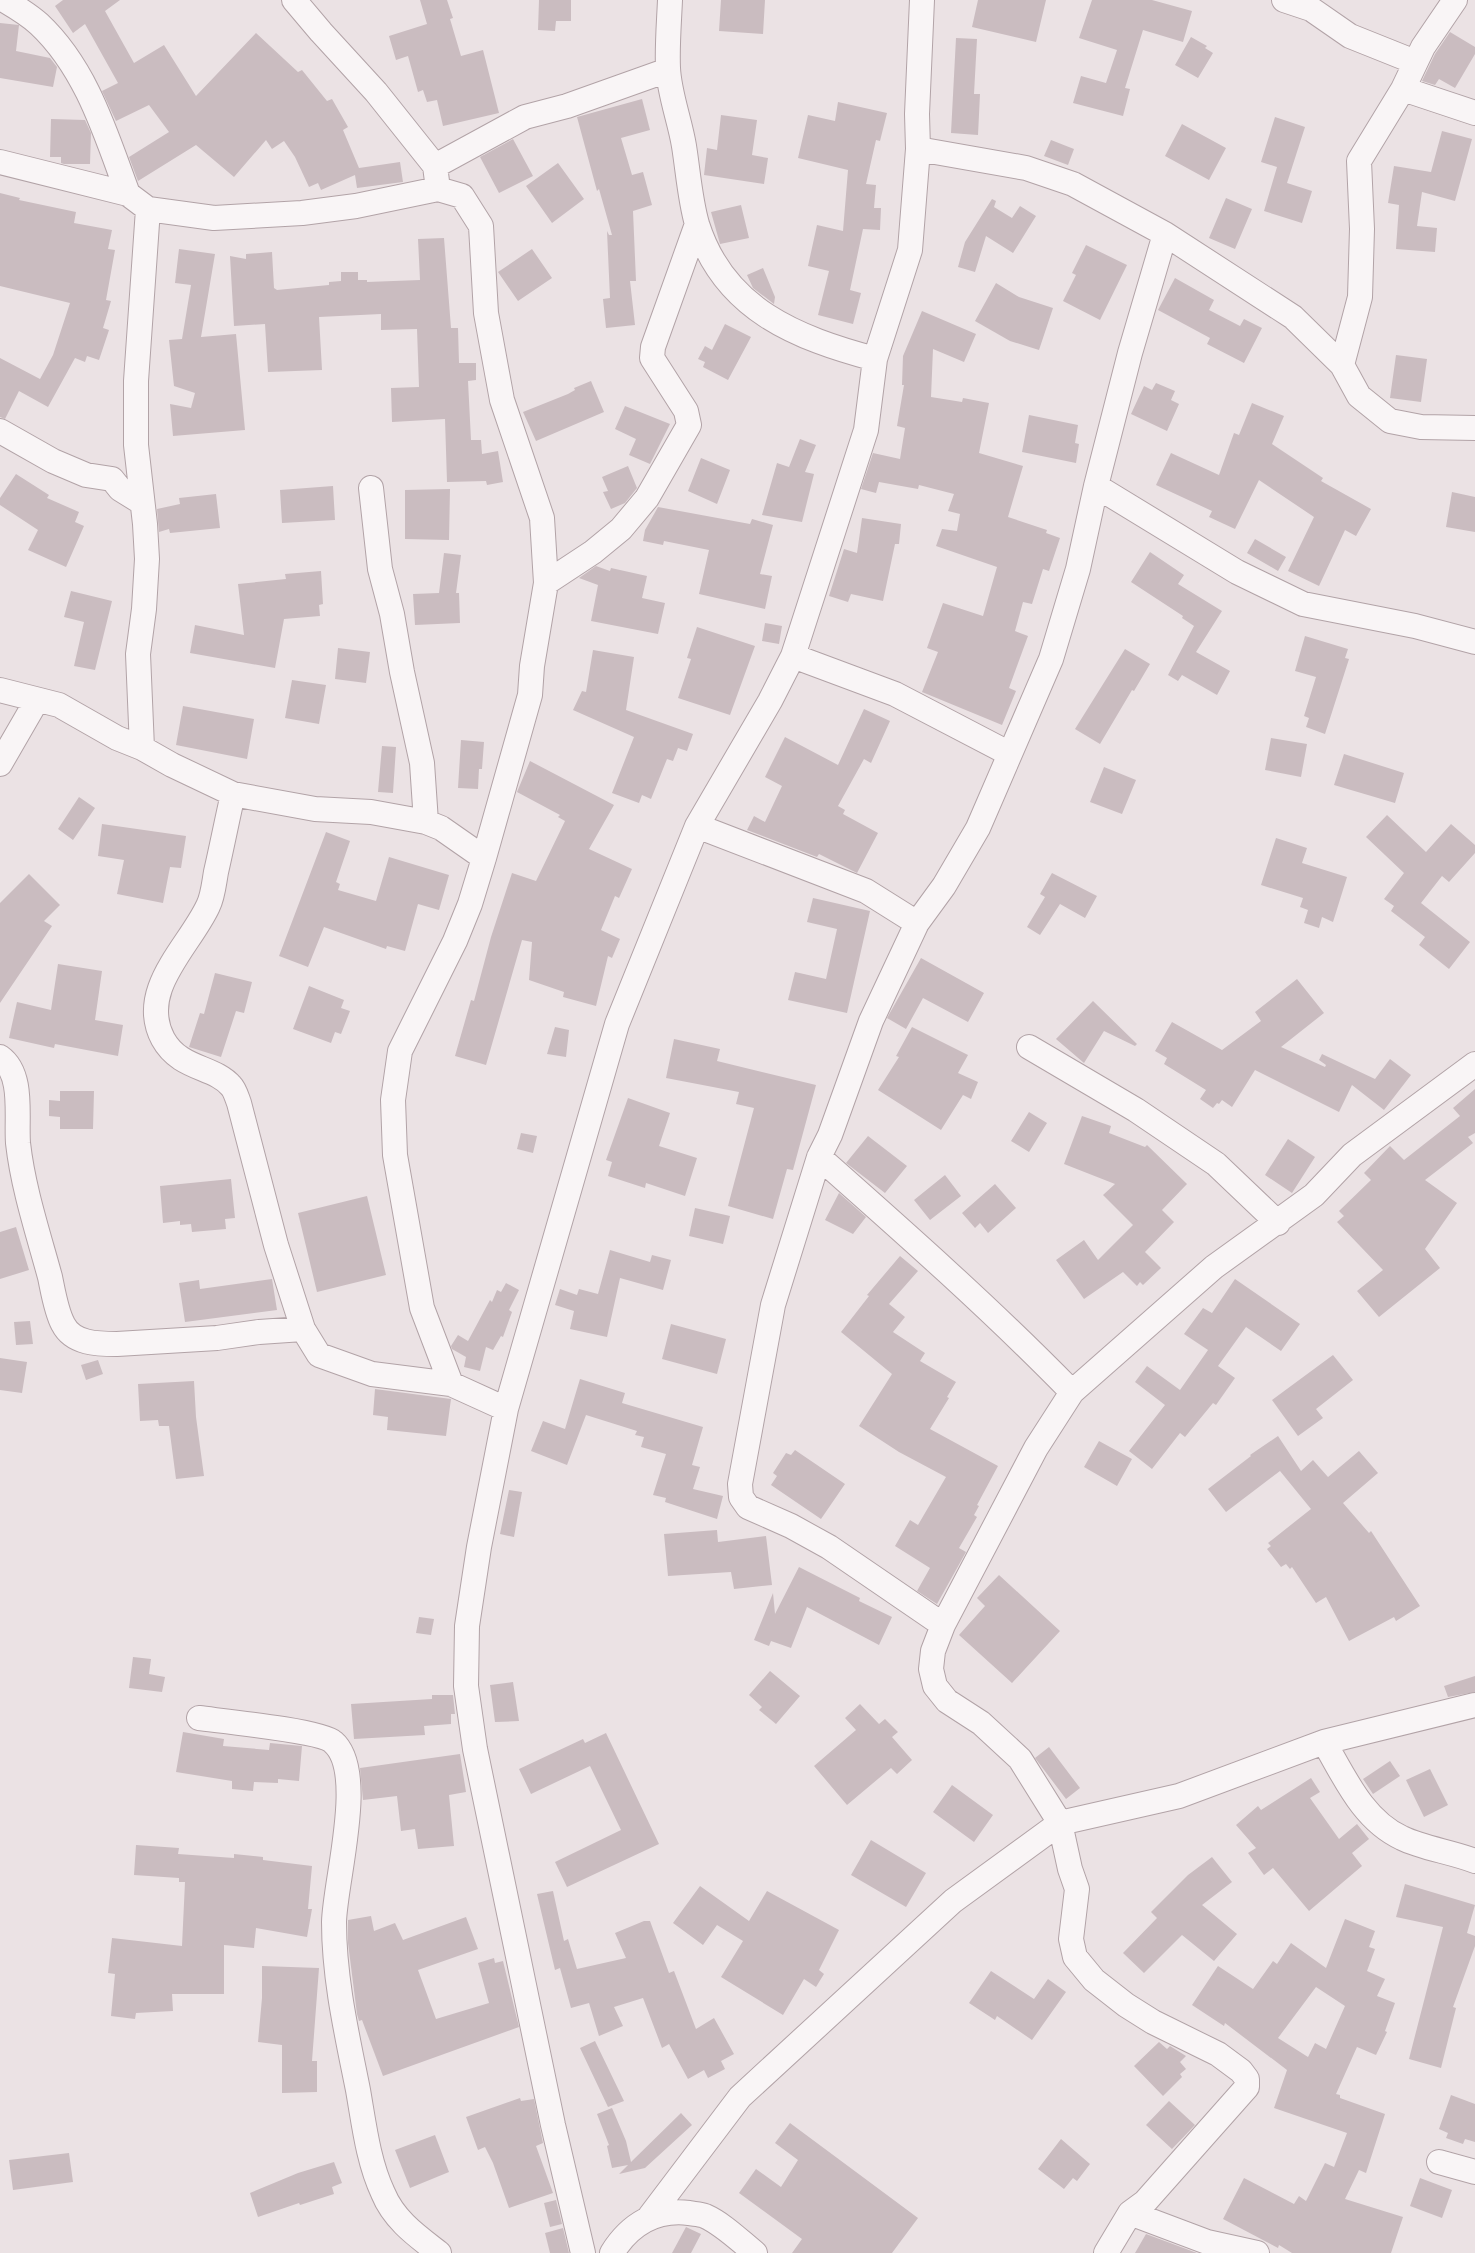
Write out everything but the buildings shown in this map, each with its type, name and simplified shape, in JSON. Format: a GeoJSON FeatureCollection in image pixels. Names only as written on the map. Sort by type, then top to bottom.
{"type":"FeatureCollection","features":[{"type":"Feature","properties":{"kind":"street"},"geometry":{"type":"LineString","coordinates":[[4,0],[38,23],[52,38],[86,86],[128,194]]}},
{"type":"Feature","properties":{"kind":"street"},"geometry":{"type":"LineString","coordinates":[[294,0],[376,92],[437,178],[462,196],[481,226],[486,313],[502,400],[542,518],[546,584],[532,666],[530,696],[470,904],[456,941],[400,1051],[393,1100],[395,1155],[422,1308],[451,1384]]}},
{"type":"Feature","properties":{"kind":"street"},"geometry":{"type":"LineString","coordinates":[[670,0],[668,70],[681,130],[697,224],[716,266],[744,299],[775,323],[830,347],[875,359]]}},
{"type":"Feature","properties":{"kind":"street"},"geometry":{"type":"LineString","coordinates":[[584,2253],[554,2125],[477,1759],[466,1686],[467,1626],[479,1546],[506,1409],[617,1024],[697,826],[770,701],[793,656],[866,430],[875,359],[910,250],[918,150],[917,114],[922,0]]}},
{"type":"Feature","properties":{"kind":"street"},"geometry":{"type":"LineString","coordinates":[[1284,0],[1311,9],[1350,36],[1415,62]]}},
{"type":"Feature","properties":{"kind":"street"},"geometry":{"type":"LineString","coordinates":[[1342,364],[1360,297],[1362,229],[1359,161],[1403,88],[1415,62],[1455,0]]}},
{"type":"Feature","properties":{"kind":"street"},"geometry":{"type":"LineString","coordinates":[[0,162],[128,194],[148,209],[214,218],[302,213],[356,206],[437,178],[525,117],[567,106],[668,70]]}},
{"type":"Feature","properties":{"kind":"street"},"geometry":{"type":"LineString","coordinates":[[1403,88],[1475,113]]}},
{"type":"Feature","properties":{"kind":"street"},"geometry":{"type":"LineString","coordinates":[[918,150],[1026,168],[1073,184],[1165,234],[1292,317],[1342,364],[1359,396],[1390,421],[1421,428],[1475,428]]}},
{"type":"Feature","properties":{"kind":"street"},"geometry":{"type":"LineString","coordinates":[[142,748],[138,654],[144,609],[147,559],[136,445],[136,381],[148,209]]}},
{"type":"Feature","properties":{"kind":"street"},"geometry":{"type":"LineString","coordinates":[[546,584],[593,552],[621,529],[647,498],[689,425],[686,410],[652,358],[652,352],[697,224]]}},
{"type":"Feature","properties":{"kind":"street"},"geometry":{"type":"LineString","coordinates":[[943,1624],[829,1547],[791,1526],[748,1507],[741,1497],[740,1484],[744,1454],[773,1305],[819,1157],[830,1135],[871,1021],[918,923],[944,886],[978,828],[1051,659],[1078,569],[1096,486],[1130,352],[1165,234]]}},
{"type":"Feature","properties":{"kind":"street"},"geometry":{"type":"LineString","coordinates":[[0,431],[53,461],[86,475],[112,478],[120,489],[141,502]]}},
{"type":"Feature","properties":{"kind":"street"},"geometry":{"type":"LineString","coordinates":[[112,478],[136,445]]}},
{"type":"Feature","properties":{"kind":"street"},"geometry":{"type":"LineString","coordinates":[[1096,486],[1237,572],[1303,604],[1415,626],[1475,642]]}},
{"type":"Feature","properties":{"kind":"street"},"geometry":{"type":"LineString","coordinates":[[371,488],[380,569],[392,614],[402,672],[422,763],[426,822]]}},
{"type":"Feature","properties":{"kind":"street"},"geometry":{"type":"LineString","coordinates":[[793,656],[895,694],[1010,754]]}},
{"type":"Feature","properties":{"kind":"street"},"geometry":{"type":"LineString","coordinates":[[0,690],[59,705],[116,738],[142,748],[172,765],[233,794],[315,810],[371,812],[426,822],[441,828],[484,858]]}},
{"type":"Feature","properties":{"kind":"street"},"geometry":{"type":"LineString","coordinates":[[0,764],[37,700]]}},
{"type":"Feature","properties":{"kind":"street"},"geometry":{"type":"LineString","coordinates":[[233,794],[209,905],[178,952],[157,994],[154,1016],[169,1049],[193,1066],[217,1076],[231,1086],[239,1103],[276,1245],[303,1329],[319,1355],[372,1374],[451,1384],[506,1409]]}},
{"type":"Feature","properties":{"kind":"street"},"geometry":{"type":"LineString","coordinates":[[697,826],[866,890],[918,923]]}},
{"type":"Feature","properties":{"kind":"street"},"geometry":{"type":"LineString","coordinates":[[1029,1046],[1136,1110],[1216,1164],[1278,1223]]}},
{"type":"Feature","properties":{"kind":"street"},"geometry":{"type":"LineString","coordinates":[[0,1057],[8,1063],[16,1079],[18,1144],[31,1205],[55,1299],[63,1325],[79,1340],[102,1344],[117,1344],[217,1338],[259,1332],[303,1329]]}},
{"type":"Feature","properties":{"kind":"street"},"geometry":{"type":"LineString","coordinates":[[1106,2253],[1130,2213],[1145,2202],[1247,2087],[1247,2079],[1218,2054],[1153,2022],[1126,2005],[1094,1980],[1075,1957],[1071,1939],[1077,1890],[1070,1869],[1060,1824],[1020,1759],[981,1724],[947,1701],[935,1686],[931,1669],[933,1650],[943,1624],[1036,1448],[1072,1392],[1214,1267],[1278,1223],[1314,1195],[1352,1155],[1475,1064]]}},
{"type":"Feature","properties":{"kind":"street"},"geometry":{"type":"LineString","coordinates":[[819,1157],[890,1220],[1046,1365],[1072,1392]]}},
{"type":"Feature","properties":{"kind":"street"},"geometry":{"type":"LineString","coordinates":[[612,2253],[618,2242],[650,2216],[740,2097],[953,1901],[1060,1824],[1179,1796],[1324,1742],[1475,1704]]}},
{"type":"Feature","properties":{"kind":"street"},"geometry":{"type":"LineString","coordinates":[[199,1718],[304,1733],[331,1740],[345,1758],[349,1802],[334,1921],[338,1989],[369,2150],[383,2194],[402,2224],[439,2253]]}},
{"type":"Feature","properties":{"kind":"street"},"geometry":{"type":"LineString","coordinates":[[1324,1742],[1359,1801],[1380,1825],[1403,1839],[1456,1853],[1475,1861]]}},
{"type":"Feature","properties":{"kind":"street"},"geometry":{"type":"LineString","coordinates":[[1439,2162],[1475,2172]]}},
{"type":"Feature","properties":{"kind":"street"},"geometry":{"type":"LineString","coordinates":[[650,2216],[672,2211],[704,2215],[735,2236],[755,2253]]}},
{"type":"Feature","properties":{"kind":"street"},"geometry":{"type":"LineString","coordinates":[[1130,2213],[1207,2242],[1257,2253]]}}]}
